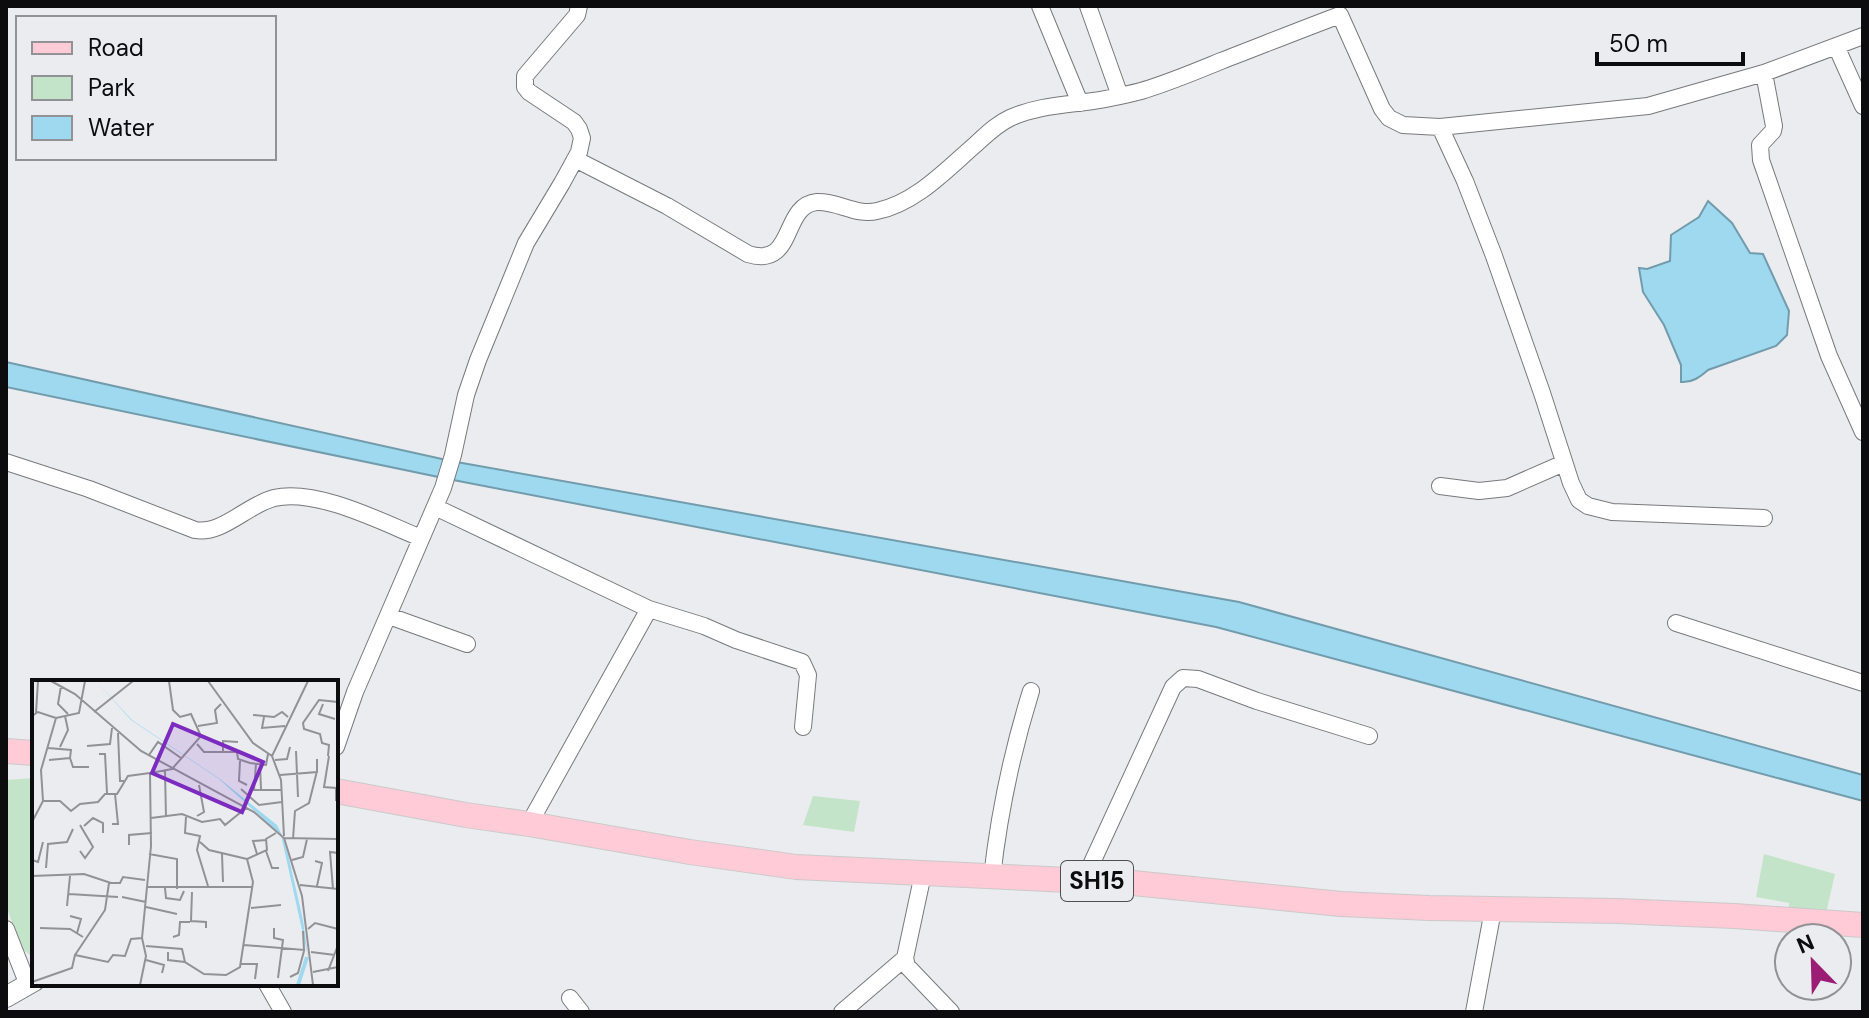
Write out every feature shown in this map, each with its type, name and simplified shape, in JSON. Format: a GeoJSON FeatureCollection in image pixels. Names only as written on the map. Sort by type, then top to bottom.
{"type":"FeatureCollection","features":[{"type":"Feature","properties":{"kind":"main road"},"geometry":{"type":"LineString","coordinates":[[6,751],[32,753]]}},
{"type":"Feature","properties":{"kind":"main road","name":"SH15"},"geometry":{"type":"LineString","coordinates":[[338,791],[674,850],[796,867],[1163,885],[1341,904],[1617,911],[1863,925]]}},
{"type":"Feature","properties":{"kind":"street"},"geometry":{"type":"LineString","coordinates":[[338,741],[355,692],[443,488],[466,395],[515,269],[526,243],[575,159],[582,138],[574,122],[529,92],[523,82],[577,15],[579,6]]}},
{"type":"Feature","properties":{"kind":"street"},"geometry":{"type":"LineString","coordinates":[[1040,6],[1080,103]]}},
{"type":"Feature","properties":{"kind":"street"},"geometry":{"type":"LineString","coordinates":[[1088,6],[1120,96]]}},
{"type":"Feature","properties":{"kind":"street"},"geometry":{"type":"LineString","coordinates":[[575,159],[667,206],[748,254],[766,257],[779,248],[807,205],[825,203],[864,213],[889,207],[914,195],[1011,118],[1051,107],[1120,96],[1169,82],[1338,10],[1382,109],[1389,118],[1403,125],[1440,127],[1648,106],[1764,73],[1863,36]]}},
{"type":"Feature","properties":{"kind":"street"},"geometry":{"type":"LineString","coordinates":[[1836,46],[1863,106]]}},
{"type":"Feature","properties":{"kind":"street"},"geometry":{"type":"LineString","coordinates":[[1764,73],[1774,126],[1760,145],[1759,153],[1829,356],[1863,432]]}},
{"type":"Feature","properties":{"kind":"street"},"geometry":{"type":"LineString","coordinates":[[1440,127],[1494,256],[1579,500],[1588,506],[1612,512],[1764,518]]}},
{"type":"Feature","properties":{"kind":"street"},"geometry":{"type":"LineString","coordinates":[[6,462],[75,484],[195,530],[216,528],[257,504],[273,499],[304,496],[358,512],[421,538]]}},
{"type":"Feature","properties":{"kind":"street"},"geometry":{"type":"LineString","coordinates":[[1440,486],[1479,491],[1507,488],[1564,463]]}},
{"type":"Feature","properties":{"kind":"street"},"geometry":{"type":"LineString","coordinates":[[435,507],[649,609],[802,662],[808,675],[803,727]]}},
{"type":"Feature","properties":{"kind":"street"},"geometry":{"type":"LineString","coordinates":[[529,824],[649,609]]}},
{"type":"Feature","properties":{"kind":"street"},"geometry":{"type":"LineString","coordinates":[[389,616],[467,644]]}},
{"type":"Feature","properties":{"kind":"street"},"geometry":{"type":"LineString","coordinates":[[1676,623],[1863,683]]}},
{"type":"Feature","properties":{"kind":"street"},"geometry":{"type":"LineString","coordinates":[[1084,880],[1173,687],[1183,678],[1198,679],[1369,736]]}},
{"type":"Feature","properties":{"kind":"street"},"geometry":{"type":"LineString","coordinates":[[992,877],[1002,805],[1031,691]]}},
{"type":"Feature","properties":{"kind":"street"},"geometry":{"type":"LineString","coordinates":[[923,874],[905,958],[907,966],[951,1012]]}},
{"type":"Feature","properties":{"kind":"street"},"geometry":{"type":"LineString","coordinates":[[1474,1012],[1493,910]]}},
{"type":"Feature","properties":{"kind":"street"},"geometry":{"type":"LineString","coordinates":[[6,929],[31,983],[6,997]]}},
{"type":"Feature","properties":{"kind":"street"},"geometry":{"type":"LineString","coordinates":[[842,1012],[905,958]]}},
{"type":"Feature","properties":{"kind":"street"},"geometry":{"type":"LineString","coordinates":[[268,986],[283,1012]]}},
{"type":"Feature","properties":{"kind":"street"},"geometry":{"type":"LineString","coordinates":[[570,998],[581,1012]]}},
{"type":"Feature","properties":{"kind":"green space"},"geometry":{"type":"Polygon","coordinates":[[[32,778],[32,956],[22,949],[6,906],[6,780],[32,778]]]}},
{"type":"Feature","properties":{"kind":"green space"},"geometry":{"type":"Polygon","coordinates":[[[813,796],[860,801],[854,832],[803,825],[813,796]]]}},
{"type":"Feature","properties":{"kind":"green space"},"geometry":{"type":"Polygon","coordinates":[[[1764,854],[1835,874],[1823,915],[1789,915],[1789,903],[1756,897],[1764,854]]]}},
{"type":"Feature","properties":{"kind":"water"},"geometry":{"type":"Polygon","coordinates":[[[1708,201],[1732,223],[1750,253],[1763,254],[1789,311],[1787,335],[1776,346],[1681,382],[1681,365],[1664,325],[1643,292],[1639,268],[1647,269],[1670,261],[1671,235],[1699,217],[1708,201]]]}},
{"type":"Feature","properties":{"kind":"water"},"geometry":{"type":"Polygon","coordinates":[[[6,362],[451,461],[1239,602],[1863,775],[1863,801],[1216,627],[448,479],[6,387],[6,362]]]}}]}
